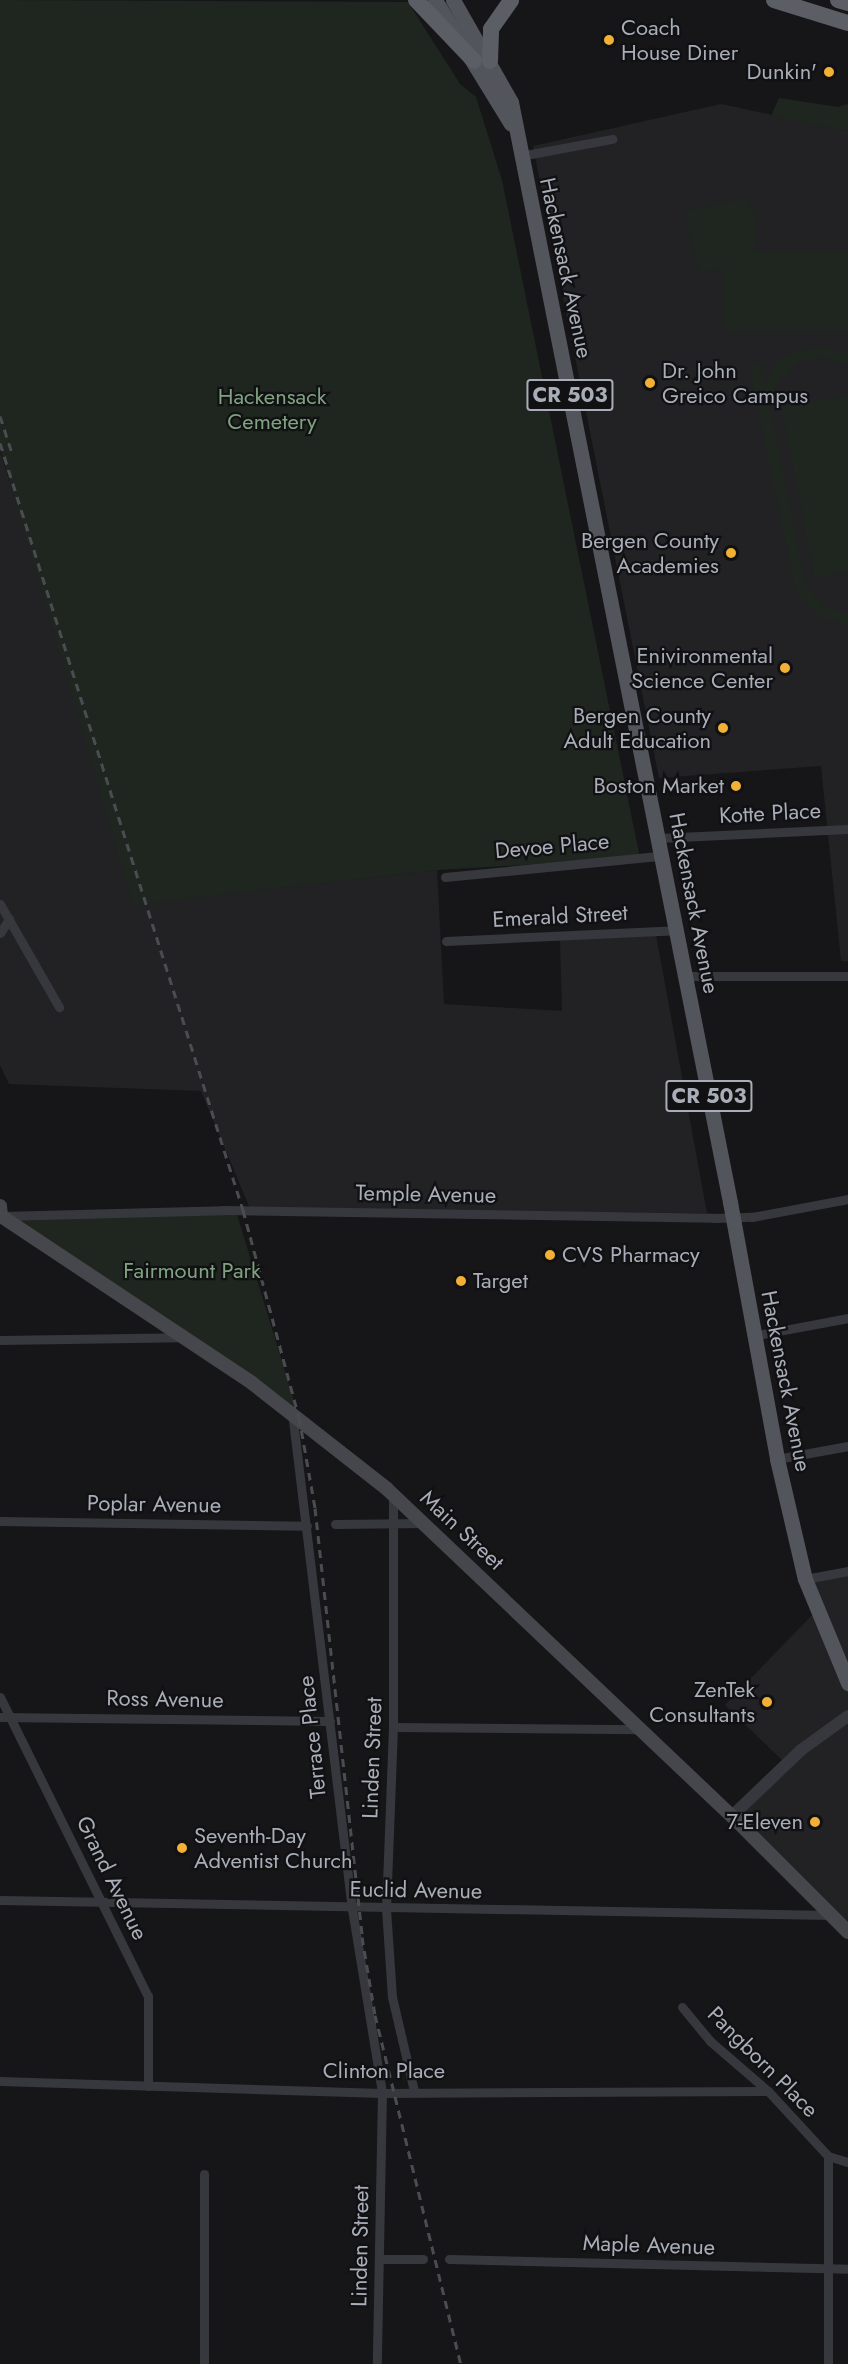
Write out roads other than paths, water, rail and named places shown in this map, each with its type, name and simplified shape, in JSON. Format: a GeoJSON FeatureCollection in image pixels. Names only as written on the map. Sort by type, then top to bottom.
{"type":"FeatureCollection","features":[{"type":"Feature","properties":{"kind":"highway"},"geometry":{"type":"LineString","coordinates":[[416,0],[482,61],[491,29],[511,0]]}},
{"type":"Feature","properties":{"kind":"highway"},"geometry":{"type":"LineString","coordinates":[[774,0],[848,23]]}},
{"type":"Feature","properties":{"kind":"highway"},"geometry":{"type":"LineString","coordinates":[[838,0],[848,3]]}},
{"type":"Feature","properties":{"kind":"main road","name":"Hackensack Avenue"},"geometry":{"type":"LineString","coordinates":[[435,0],[482,61]]}},
{"type":"Feature","properties":{"kind":"main road","name":"Hackensack Avenue"},"geometry":{"type":"LineString","coordinates":[[453,0],[513,126],[658,838],[733,1217],[752,1336],[777,1459],[805,1579],[848,1683]]}},
{"type":"Feature","properties":{"kind":"main road"},"geometry":{"type":"LineString","coordinates":[[0,1206],[0,1216]]}},
{"type":"Feature","properties":{"kind":"main road","name":"Main Street"},"geometry":{"type":"LineString","coordinates":[[0,1216],[184,1337],[292,1412],[393,1495],[732,1816],[848,1932]]}},
{"type":"Feature","properties":{"kind":"street"},"geometry":{"type":"LineString","coordinates":[[520,156],[612,139]]}},
{"type":"Feature","properties":{"kind":"street","name":"Kotte Place"},"geometry":{"type":"LineString","coordinates":[[658,838],[848,829]]}},
{"type":"Feature","properties":{"kind":"street","name":"Devoe Place"},"geometry":{"type":"LineString","coordinates":[[446,877],[661,856]]}},
{"type":"Feature","properties":{"kind":"street"},"geometry":{"type":"LineString","coordinates":[[0,904],[59,1007]]}},
{"type":"Feature","properties":{"kind":"street"},"geometry":{"type":"LineString","coordinates":[[0,933],[9,920]]}},
{"type":"Feature","properties":{"kind":"street","name":"Emerald Street"},"geometry":{"type":"LineString","coordinates":[[446,941],[676,930]]}},
{"type":"Feature","properties":{"kind":"street"},"geometry":{"type":"LineString","coordinates":[[685,976],[848,976]]}},
{"type":"Feature","properties":{"kind":"street","name":"Temple Avenue"},"geometry":{"type":"LineString","coordinates":[[0,1216],[223,1210],[733,1217],[848,1199]]}},
{"type":"Feature","properties":{"kind":"street"},"geometry":{"type":"LineString","coordinates":[[752,1336],[848,1318]]}},
{"type":"Feature","properties":{"kind":"street"},"geometry":{"type":"LineString","coordinates":[[0,1340],[184,1337]]}},
{"type":"Feature","properties":{"kind":"street","name":"Terrace Place"},"geometry":{"type":"LineString","coordinates":[[292,1412],[352,1909],[382,2093]]}},
{"type":"Feature","properties":{"kind":"street"},"geometry":{"type":"LineString","coordinates":[[777,1459],[848,1446]]}},
{"type":"Feature","properties":{"kind":"street","name":"Linden Street"},"geometry":{"type":"LineString","coordinates":[[393,1495],[393,1727],[386,1909],[392,1997],[414,2091]]}},
{"type":"Feature","properties":{"kind":"street","name":"Poplar Avenue"},"geometry":{"type":"LineString","coordinates":[[0,1521],[307,1526]]}},
{"type":"Feature","properties":{"kind":"street"},"geometry":{"type":"LineString","coordinates":[[335,1524],[424,1523]]}},
{"type":"Feature","properties":{"kind":"street"},"geometry":{"type":"LineString","coordinates":[[805,1579],[848,1571]]}},
{"type":"Feature","properties":{"kind":"street","name":"Grand Avenue"},"geometry":{"type":"LineString","coordinates":[[0,1697],[5,1716],[148,1996],[148,2086]]}},
{"type":"Feature","properties":{"kind":"street","name":"Ross Avenue"},"geometry":{"type":"LineString","coordinates":[[5,1716],[330,1721]]}},
{"type":"Feature","properties":{"kind":"street"},"geometry":{"type":"LineString","coordinates":[[732,1816],[801,1750],[848,1716]]}},
{"type":"Feature","properties":{"kind":"street"},"geometry":{"type":"LineString","coordinates":[[393,1727],[640,1729]]}},
{"type":"Feature","properties":{"kind":"street","name":"Euclid Avenue"},"geometry":{"type":"LineString","coordinates":[[0,1900],[352,1909],[831,1916]]}},
{"type":"Feature","properties":{"kind":"street","name":"Pangborn Place"},"geometry":{"type":"LineString","coordinates":[[682,2007],[710,2041],[768,2091],[828,2156]]}},
{"type":"Feature","properties":{"kind":"street","name":"Clinton Place"},"geometry":{"type":"LineString","coordinates":[[0,2081],[382,2093],[414,2091],[768,2091]]}},
{"type":"Feature","properties":{"kind":"street","name":"Linden Street"},"geometry":{"type":"LineString","coordinates":[[377,2364],[382,2093]]}},
{"type":"Feature","properties":{"kind":"street"},"geometry":{"type":"LineString","coordinates":[[828,2364],[828,2156],[848,2162]]}},
{"type":"Feature","properties":{"kind":"street"},"geometry":{"type":"LineString","coordinates":[[204,2175],[204,2364]]}},
{"type":"Feature","properties":{"kind":"street"},"geometry":{"type":"LineString","coordinates":[[380,2259],[423,2259]]}},
{"type":"Feature","properties":{"kind":"street","name":"Maple Avenue"},"geometry":{"type":"LineString","coordinates":[[449,2259],[848,2269]]}},
{"type":"Feature","properties":{"kind":"railway"},"geometry":{"type":"LineString","coordinates":[[0,416],[12,453]]}},
{"type":"Feature","properties":{"kind":"railway"},"geometry":{"type":"LineString","coordinates":[[0,443],[243,1210],[299,1417],[315,1508],[362,1937],[375,2015],[461,2364]]}},
{"type":"Feature","properties":{"kind":"place","name":"Coach House Diner"},"geometry":{"type":"Point","coordinates":[609,40]}},
{"type":"Feature","properties":{"kind":"place","name":"Dunkin'"},"geometry":{"type":"Point","coordinates":[829,72]}},
{"type":"Feature","properties":{"kind":"place","name":"Dr. John Greico Campus"},"geometry":{"type":"Point","coordinates":[650,383]}},
{"type":"Feature","properties":{"kind":"place","name":"Bergen County Academies"},"geometry":{"type":"Point","coordinates":[731,553]}},
{"type":"Feature","properties":{"kind":"place","name":"Enivironmental Science Center"},"geometry":{"type":"Point","coordinates":[785,668]}},
{"type":"Feature","properties":{"kind":"place","name":"Bergen County Adult Education"},"geometry":{"type":"Point","coordinates":[723,728]}},
{"type":"Feature","properties":{"kind":"place","name":"Boston Market"},"geometry":{"type":"Point","coordinates":[736,786]}},
{"type":"Feature","properties":{"kind":"place","name":"CVS Pharmacy"},"geometry":{"type":"Point","coordinates":[550,1255]}},
{"type":"Feature","properties":{"kind":"place","name":"Target"},"geometry":{"type":"Point","coordinates":[461,1281]}},
{"type":"Feature","properties":{"kind":"place","name":"ZenTek Consultants"},"geometry":{"type":"Point","coordinates":[767,1702]}},
{"type":"Feature","properties":{"kind":"place","name":"7-Eleven"},"geometry":{"type":"Point","coordinates":[815,1822]}},
{"type":"Feature","properties":{"kind":"place","name":"Seventh-Day Adventist Church"},"geometry":{"type":"Point","coordinates":[182,1848]}},
{"type":"Feature","properties":{"kind":"park label","name":"Hackensack Cemetery"},"geometry":{"type":"Point","coordinates":[272,408]}},
{"type":"Feature","properties":{"kind":"park label","name":"Fairmount Park"},"geometry":{"type":"Point","coordinates":[192,1271]}}]}
